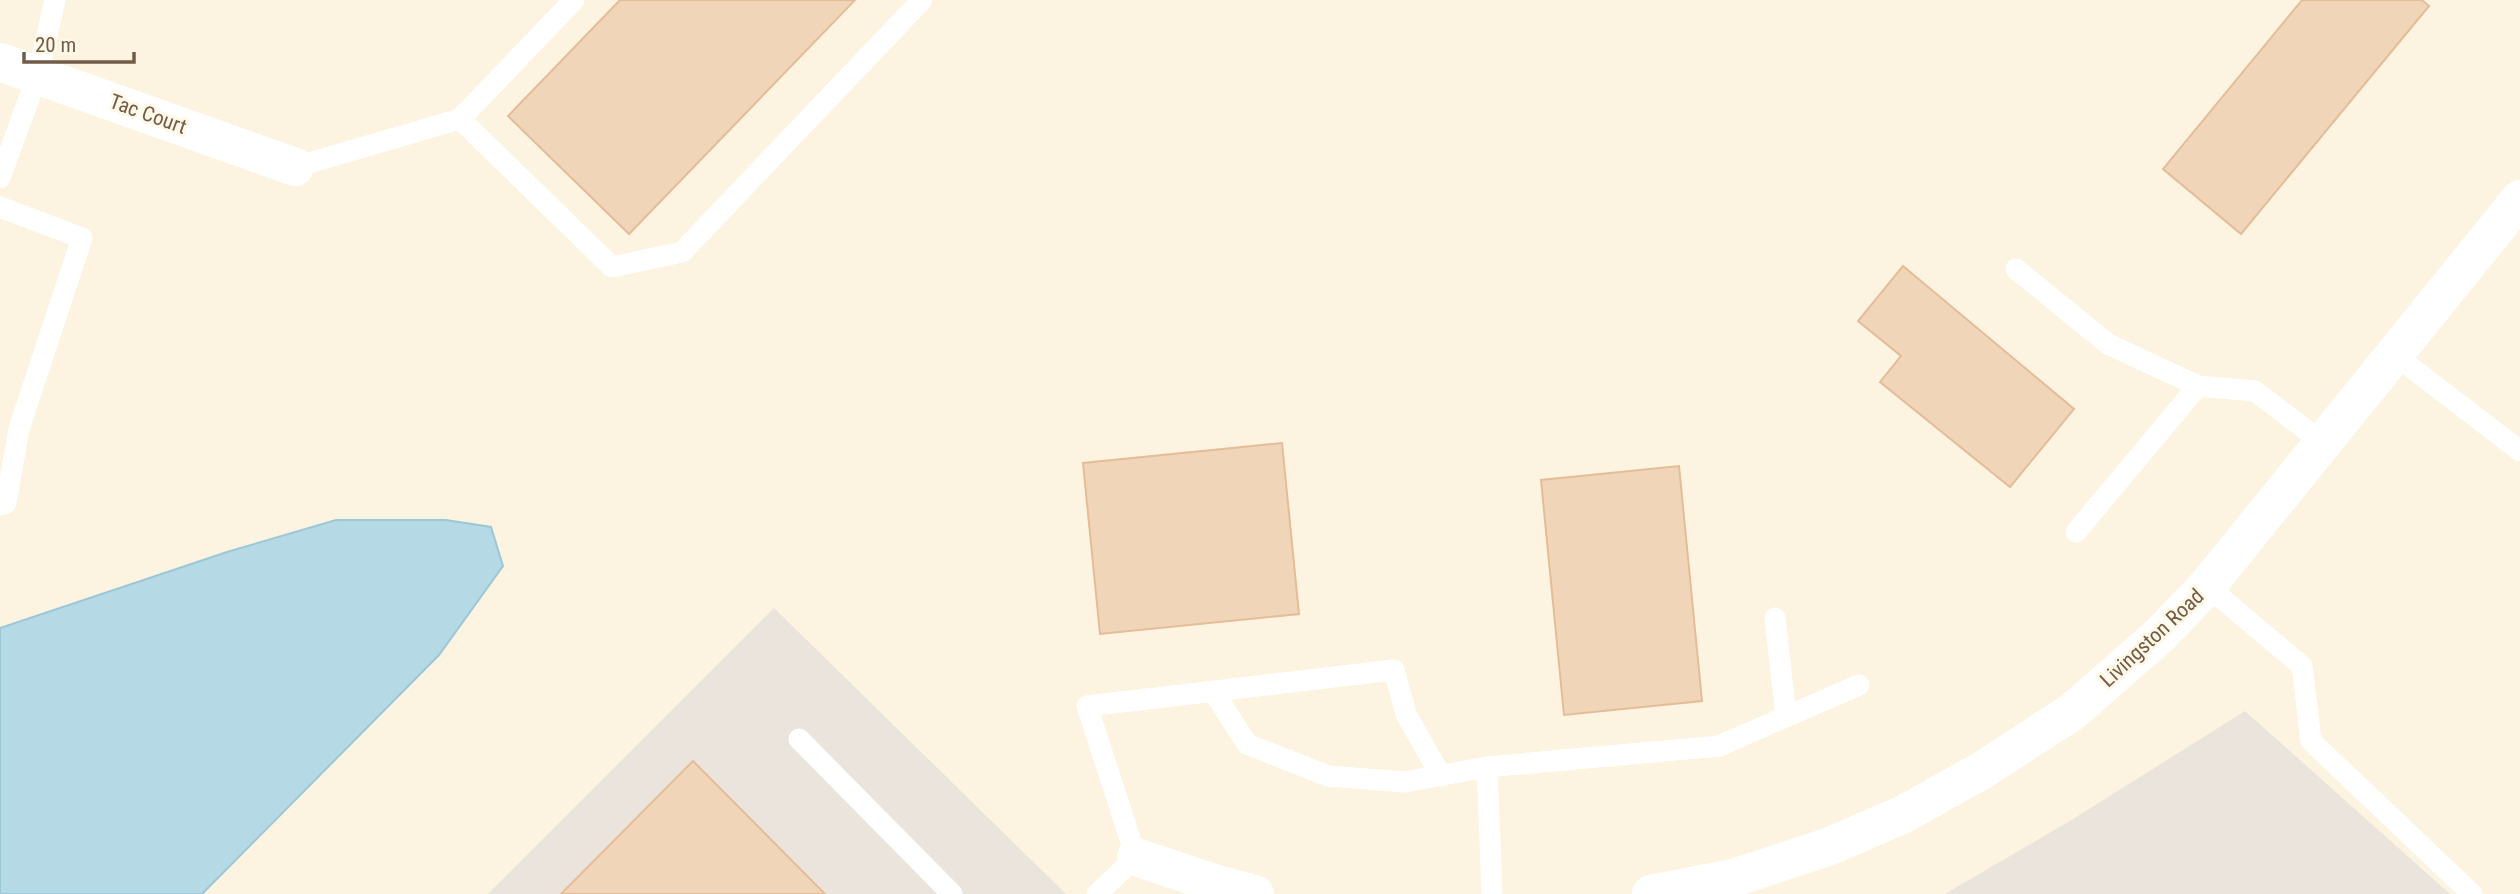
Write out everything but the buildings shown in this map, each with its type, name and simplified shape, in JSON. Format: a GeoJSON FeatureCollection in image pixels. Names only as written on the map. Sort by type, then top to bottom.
{"type":"FeatureCollection","features":[{"type":"Feature","properties":{"kind":"street","name":"Tac Court"},"geometry":{"type":"LineString","coordinates":[[0,62],[295,167]]}},
{"type":"Feature","properties":{"kind":"street","name":"Livingston Road"},"geometry":{"type":"LineString","coordinates":[[1651,894],[1745,874],[1828,847],[1904,814],[1981,771],[2072,712],[2160,635],[2207,586],[2520,200]]}},
{"type":"Feature","properties":{"kind":"street"},"geometry":{"type":"LineString","coordinates":[[1136,857],[1255,894]]}},
{"type":"Feature","properties":{"kind":"lane"},"geometry":{"type":"LineString","coordinates":[[0,178],[38,74],[55,0]]}},
{"type":"Feature","properties":{"kind":"lane"},"geometry":{"type":"LineString","coordinates":[[295,167],[460,119],[574,0]]}},
{"type":"Feature","properties":{"kind":"lane"},"geometry":{"type":"LineString","coordinates":[[460,119],[612,268],[682,252],[922,0]]}},
{"type":"Feature","properties":{"kind":"lane"},"geometry":{"type":"LineString","coordinates":[[0,207],[82,238],[19,429],[6,503],[0,505]]}},
{"type":"Feature","properties":{"kind":"lane"},"geometry":{"type":"LineString","coordinates":[[2016,269],[2108,344],[2198,386],[2255,391],[2323,443]]}},
{"type":"Feature","properties":{"kind":"lane"},"geometry":{"type":"LineString","coordinates":[[2395,355],[2520,451]]}},
{"type":"Feature","properties":{"kind":"lane"},"geometry":{"type":"LineString","coordinates":[[2076,532],[2198,386]]}},
{"type":"Feature","properties":{"kind":"lane"},"geometry":{"type":"LineString","coordinates":[[2207,586],[2302,666],[2311,741],[2472,894]]}},
{"type":"Feature","properties":{"kind":"lane"},"geometry":{"type":"LineString","coordinates":[[1775,618],[1786,716]]}},
{"type":"Feature","properties":{"kind":"lane"},"geometry":{"type":"LineString","coordinates":[[1097,894],[1136,857],[1087,706],[1394,670],[1406,714],[1441,776]]}},
{"type":"Feature","properties":{"kind":"lane"},"geometry":{"type":"LineString","coordinates":[[1213,691],[1247,744],[1328,776],[1404,782],[1487,768],[1719,746],[1859,685]]}},
{"type":"Feature","properties":{"kind":"lane"},"geometry":{"type":"LineString","coordinates":[[799,739],[951,894]]}},
{"type":"Feature","properties":{"kind":"lane"},"geometry":{"type":"LineString","coordinates":[[1487,768],[1492,894]]}},
{"type":"Feature","properties":{"kind":"shaded area"},"geometry":{"type":"Polygon","coordinates":[[[774,608],[1066,894],[488,894],[774,608]]]}},
{"type":"Feature","properties":{"kind":"shaded area"},"geometry":{"type":"Polygon","coordinates":[[[2245,711],[2450,894],[1945,894],[2070,821],[2245,711]]]}},
{"type":"Feature","properties":{"kind":"water"},"geometry":{"type":"Polygon","coordinates":[[[336,520],[446,520],[491,527],[503,566],[439,655],[202,894],[0,894],[0,628],[227,552],[336,520]]]}}]}
